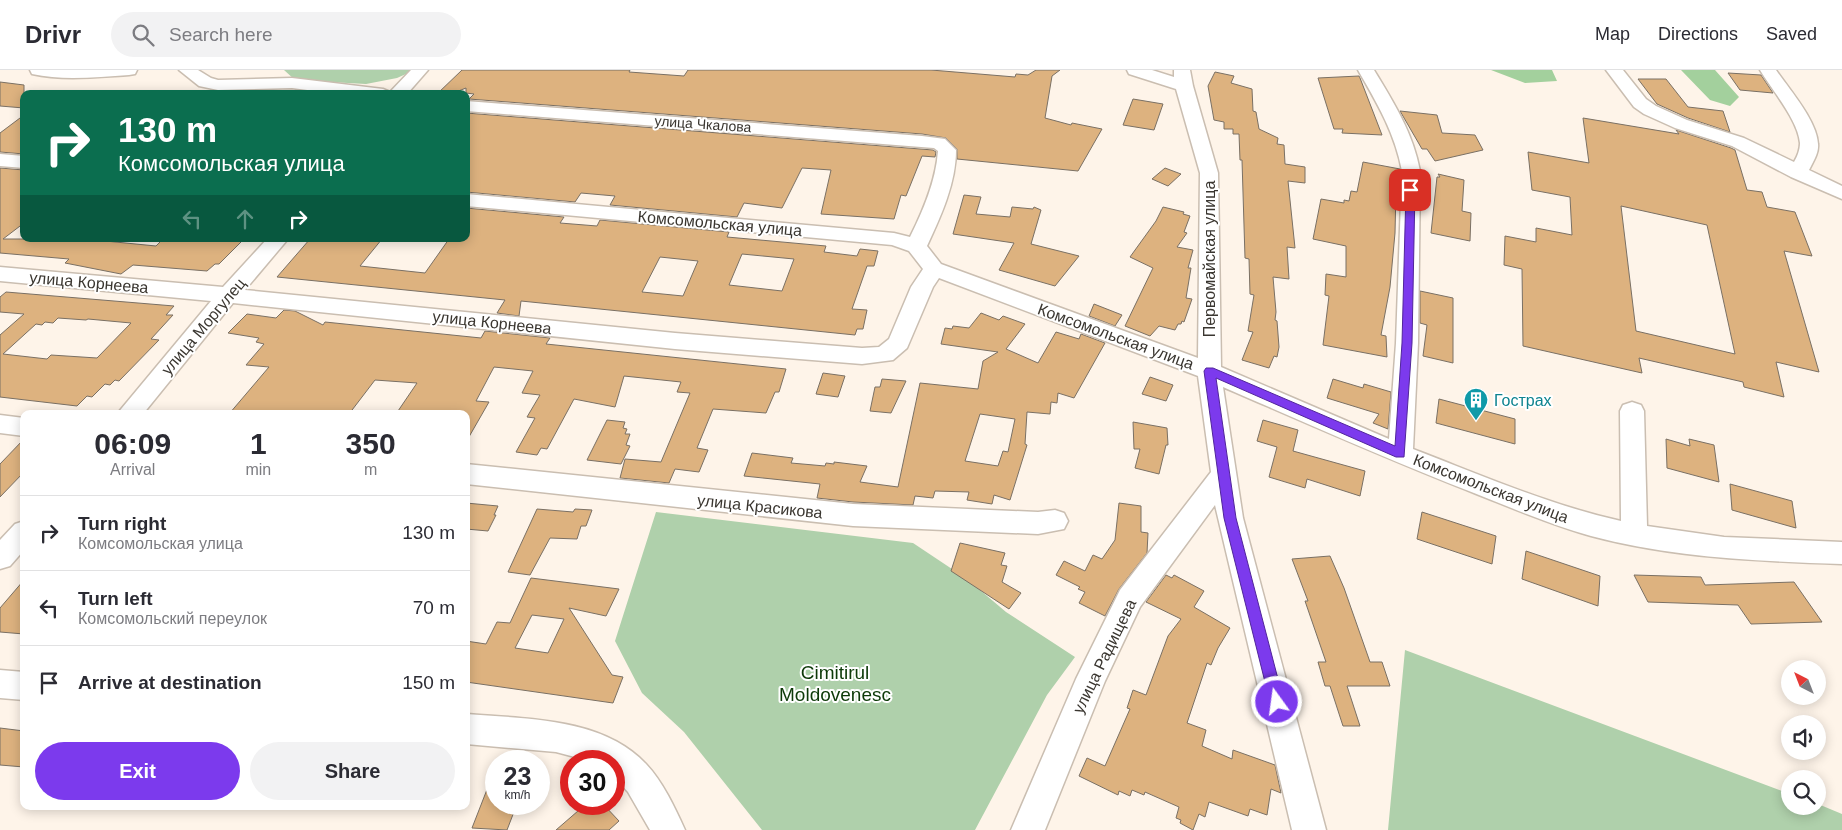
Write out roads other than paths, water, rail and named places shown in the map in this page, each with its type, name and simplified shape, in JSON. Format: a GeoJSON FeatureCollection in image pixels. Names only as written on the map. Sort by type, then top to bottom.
{"type":"FeatureCollection","features":[{"type":"Feature","properties":{"kind":"street"},"geometry":{"type":"LineString","coordinates":[[38,70],[71,72],[129,70]]}},
{"type":"Feature","properties":{"kind":"street"},"geometry":{"type":"LineString","coordinates":[[187,70],[206,82],[218,85],[292,83]]}},
{"type":"Feature","properties":{"kind":"street"},"geometry":{"type":"LineString","coordinates":[[276,70],[276,76],[284,82],[350,90]]}},
{"type":"Feature","properties":{"kind":"street"},"geometry":{"type":"LineString","coordinates":[[401,90],[420,70]]}},
{"type":"Feature","properties":{"kind":"street"},"geometry":{"type":"LineString","coordinates":[[1135,70],[1183,78]]}},
{"type":"Feature","properties":{"kind":"street"},"geometry":{"type":"LineString","coordinates":[[1366,70],[1395,119],[1408,154],[1411,171],[1407,343],[1400,454]]}},
{"type":"Feature","properties":{"kind":"street"},"geometry":{"type":"LineString","coordinates":[[1614,70],[1640,103],[1650,110],[1681,124],[1738,142],[1842,193]]}},
{"type":"Feature","properties":{"kind":"street"},"geometry":{"type":"LineString","coordinates":[[1768,70],[1801,122],[1809,143],[1805,159],[1798,173]]}},
{"type":"Feature","properties":{"kind":"street","name":"Первомайская улица"},"geometry":{"type":"LineString","coordinates":[[1183,78],[1209,173],[1209,371],[1230,518],[1309,830]]}},
{"type":"Feature","properties":{"kind":"street","name":"улица Чкалова"},"geometry":{"type":"LineString","coordinates":[[470,106],[922,140],[939,144],[947,150],[948,159],[933,205],[916,246]]}},
{"type":"Feature","properties":{"kind":"street"},"geometry":{"type":"LineString","coordinates":[[0,160],[20,162]]}},
{"type":"Feature","properties":{"kind":"street","name":"Комсомольская улица"},"geometry":{"type":"LineString","coordinates":[[470,200],[861,235],[894,239],[916,246]]}},
{"type":"Feature","properties":{"kind":"street","name":"улица Моргулец"},"geometry":{"type":"LineString","coordinates":[[132,410],[228,294],[275,242]]}},
{"type":"Feature","properties":{"kind":"street"},"geometry":{"type":"LineString","coordinates":[[916,246],[934,269]]}},
{"type":"Feature","properties":{"kind":"street","name":"Комсомольская улица"},"geometry":{"type":"LineString","coordinates":[[934,269],[1209,371],[1400,454],[1537,507],[1590,525],[1634,535],[1724,548],[1842,552]]}},
{"type":"Feature","properties":{"kind":"street","name":"улица Корнеева"},"geometry":{"type":"LineString","coordinates":[[0,274],[228,294],[676,341],[862,356],[885,354],[899,343],[922,287],[934,269]]}},
{"type":"Feature","properties":{"kind":"street"},"geometry":{"type":"LineString","coordinates":[[1632,410],[1634,535]]}},
{"type":"Feature","properties":{"kind":"street"},"geometry":{"type":"LineString","coordinates":[[0,424],[20,426]]}},
{"type":"Feature","properties":{"kind":"street","name":"улица Радищева"},"geometry":{"type":"LineString","coordinates":[[1028,830],[1091,679],[1130,599],[1224,473]]}},
{"type":"Feature","properties":{"kind":"street","name":"улица Красикова"},"geometry":{"type":"LineString","coordinates":[[470,474],[852,515],[1038,523],[1055,521]]}},
{"type":"Feature","properties":{"kind":"street"},"geometry":{"type":"LineString","coordinates":[[0,558],[20,536]]}},
{"type":"Feature","properties":{"kind":"street"},"geometry":{"type":"LineString","coordinates":[[0,684],[20,686]]}},
{"type":"Feature","properties":{"kind":"street"},"geometry":{"type":"LineString","coordinates":[[470,729],[569,739],[594,746],[613,756],[634,774],[668,830]]}},
{"type":"Feature","properties":{"kind":"place","name":"Гострах"},"geometry":{"type":"Point","coordinates":[1476,421]}},
{"type":"Feature","properties":{"kind":"park label","name":"Cimitirul Moldovenesc"},"geometry":{"type":"Point","coordinates":[835,683]}}]}
